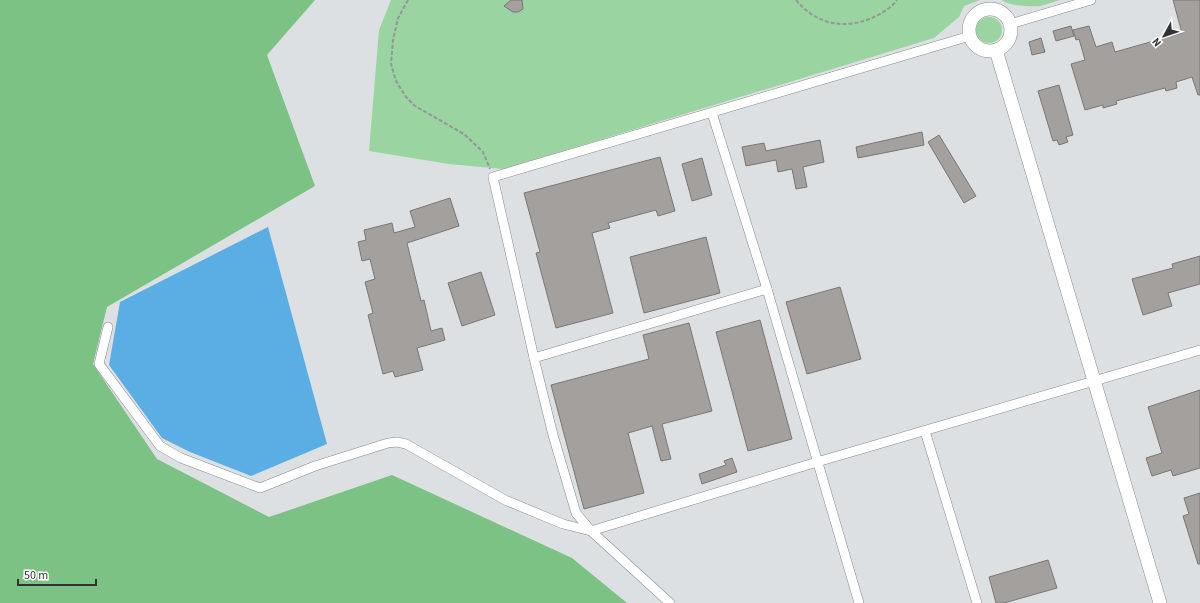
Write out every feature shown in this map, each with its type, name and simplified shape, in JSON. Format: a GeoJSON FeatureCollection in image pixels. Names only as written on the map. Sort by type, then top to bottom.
{"type":"FeatureCollection","features":[{"type":"Feature","properties":{"kind":"street"},"geometry":{"type":"LineString","coordinates":[[1010,24],[1091,0]]}},
{"type":"Feature","properties":{"kind":"street"},"geometry":{"type":"LineString","coordinates":[[982,5],[1002,13],[1010,24],[1011,30],[1007,43],[996,50],[983,50],[977,47],[970,36],[970,23],[982,5]]}},
{"type":"Feature","properties":{"kind":"street"},"geometry":{"type":"LineString","coordinates":[[670,603],[591,531],[576,513],[553,435],[493,177],[970,36]]}},
{"type":"Feature","properties":{"kind":"street"},"geometry":{"type":"LineString","coordinates":[[996,50],[1160,603]]}},
{"type":"Feature","properties":{"kind":"street"},"geometry":{"type":"LineString","coordinates":[[712,113],[767,289],[859,603]]}},
{"type":"Feature","properties":{"kind":"street"},"geometry":{"type":"LineString","coordinates":[[534,358],[767,289]]}},
{"type":"Feature","properties":{"kind":"street"},"geometry":{"type":"LineString","coordinates":[[108,327],[99,364],[160,446],[182,458],[260,488],[315,466],[388,443],[397,442],[406,444],[505,500],[563,524],[591,531],[817,462],[1200,350]]}},
{"type":"Feature","properties":{"kind":"street"},"geometry":{"type":"LineString","coordinates":[[925,431],[977,603]]}},
{"type":"Feature","properties":{"kind":"path"},"geometry":{"type":"LineString","coordinates":[[408,0],[398,18],[393,40],[392,64],[396,81],[406,97],[415,106],[464,134],[483,152],[493,177]]}},
{"type":"Feature","properties":{"kind":"path"},"geometry":{"type":"LineString","coordinates":[[796,0],[804,10],[814,16],[831,22],[845,24],[860,22],[877,16],[897,0]]}},
{"type":"Feature","properties":{"kind":"green space"},"geometry":{"type":"Polygon","coordinates":[[[0,0],[315,0],[267,55],[315,186],[107,307],[93,364],[157,459],[269,517],[392,475],[572,558],[627,603],[0,603],[0,0]]]}},
{"type":"Feature","properties":{"kind":"green space"},"geometry":{"type":"Polygon","coordinates":[[[391,0],[980,0],[964,6],[959,17],[934,38],[504,169],[449,164],[369,151],[379,30],[391,0]]]}},
{"type":"Feature","properties":{"kind":"green space"},"geometry":{"type":"Polygon","coordinates":[[[1002,0],[1060,0],[1041,6],[1020,6],[1009,4],[1002,0]]]}},
{"type":"Feature","properties":{"kind":"green space"},"geometry":{"type":"Polygon","coordinates":[[[989,17],[998,21],[1002,30],[998,39],[989,43],[980,39],[976,30],[980,21],[989,17]]]}},
{"type":"Feature","properties":{"kind":"water"},"geometry":{"type":"Polygon","coordinates":[[[268,227],[327,444],[251,476],[190,452],[162,438],[109,365],[120,302],[268,227]]]}},
{"type":"Feature","properties":{"kind":"building"},"geometry":{"type":"Polygon","coordinates":[[[511,0],[522,0],[523,9],[518,12],[513,12],[504,6],[511,0]]]}},
{"type":"Feature","properties":{"kind":"building"},"geometry":{"type":"Polygon","coordinates":[[[1173,0],[1200,0],[1200,95],[1198,95],[1192,77],[1176,82],[1177,88],[1166,91],[1165,88],[1116,101],[1117,104],[1103,108],[1103,105],[1085,110],[1071,64],[1085,60],[1079,39],[1076,40],[1073,30],[1089,26],[1096,47],[1112,42],[1115,52],[1182,33],[1173,0]]]}},
{"type":"Feature","properties":{"kind":"building"},"geometry":{"type":"Polygon","coordinates":[[[1071,26],[1074,36],[1056,41],[1053,31],[1071,26]]]}},
{"type":"Feature","properties":{"kind":"building"},"geometry":{"type":"Polygon","coordinates":[[[1041,38],[1045,52],[1032,55],[1029,42],[1041,38]]]}},
{"type":"Feature","properties":{"kind":"building"},"geometry":{"type":"Polygon","coordinates":[[[1059,85],[1073,135],[1066,137],[1068,142],[1059,145],[1057,140],[1053,141],[1038,91],[1059,85]]]}},
{"type":"Feature","properties":{"kind":"building"},"geometry":{"type":"Polygon","coordinates":[[[922,132],[924,145],[858,158],[856,147],[922,132]]]}},
{"type":"Feature","properties":{"kind":"building"},"geometry":{"type":"Polygon","coordinates":[[[939,135],[976,196],[964,203],[928,142],[939,135]]]}},
{"type":"Feature","properties":{"kind":"building"},"geometry":{"type":"Polygon","coordinates":[[[820,140],[824,162],[803,167],[807,187],[796,189],[792,169],[778,172],[776,160],[746,166],[742,147],[764,143],[766,151],[820,140]]]}},
{"type":"Feature","properties":{"kind":"building"},"geometry":{"type":"Polygon","coordinates":[[[660,157],[675,211],[658,216],[656,210],[608,223],[610,228],[592,233],[613,313],[556,328],[536,253],[540,252],[524,193],[660,157]]]}},
{"type":"Feature","properties":{"kind":"building"},"geometry":{"type":"Polygon","coordinates":[[[702,158],[712,195],[692,201],[682,164],[702,158]]]}},
{"type":"Feature","properties":{"kind":"building"},"geometry":{"type":"Polygon","coordinates":[[[450,198],[459,226],[407,243],[421,301],[424,300],[431,331],[442,328],[445,340],[417,348],[423,370],[395,377],[393,371],[383,374],[368,315],[373,313],[365,282],[375,279],[370,259],[362,261],[358,242],[366,240],[364,230],[392,223],[394,233],[415,227],[410,211],[450,198]]]}},
{"type":"Feature","properties":{"kind":"building"},"geometry":{"type":"Polygon","coordinates":[[[706,237],[720,293],[644,313],[630,257],[706,237]]]}},
{"type":"Feature","properties":{"kind":"building"},"geometry":{"type":"Polygon","coordinates":[[[1200,256],[1200,284],[1168,293],[1172,306],[1143,315],[1132,279],[1173,268],[1172,264],[1200,256]]]}},
{"type":"Feature","properties":{"kind":"building"},"geometry":{"type":"Polygon","coordinates":[[[481,272],[495,315],[462,326],[448,283],[481,272]]]}},
{"type":"Feature","properties":{"kind":"building"},"geometry":{"type":"Polygon","coordinates":[[[840,287],[861,359],[807,374],[786,302],[840,287]]]}},
{"type":"Feature","properties":{"kind":"building"},"geometry":{"type":"Polygon","coordinates":[[[760,320],[792,439],[748,451],[716,332],[760,320]]]}},
{"type":"Feature","properties":{"kind":"building"},"geometry":{"type":"Polygon","coordinates":[[[689,323],[712,411],[662,424],[671,459],[661,461],[652,426],[628,433],[644,493],[584,509],[551,385],[649,359],[643,335],[689,323]]]}},
{"type":"Feature","properties":{"kind":"building"},"geometry":{"type":"Polygon","coordinates":[[[1200,390],[1200,468],[1173,476],[1171,470],[1152,476],[1146,458],[1162,453],[1148,407],[1200,390]]]}},
{"type":"Feature","properties":{"kind":"building"},"geometry":{"type":"Polygon","coordinates":[[[732,458],[737,472],[702,484],[699,474],[726,465],[724,461],[732,458]]]}},
{"type":"Feature","properties":{"kind":"building"},"geometry":{"type":"Polygon","coordinates":[[[1200,493],[1200,564],[1198,564],[1183,516],[1189,514],[1184,498],[1200,493]]]}},
{"type":"Feature","properties":{"kind":"building"},"geometry":{"type":"Polygon","coordinates":[[[1048,560],[1057,588],[1004,603],[996,603],[989,577],[1048,560]]]}}]}
